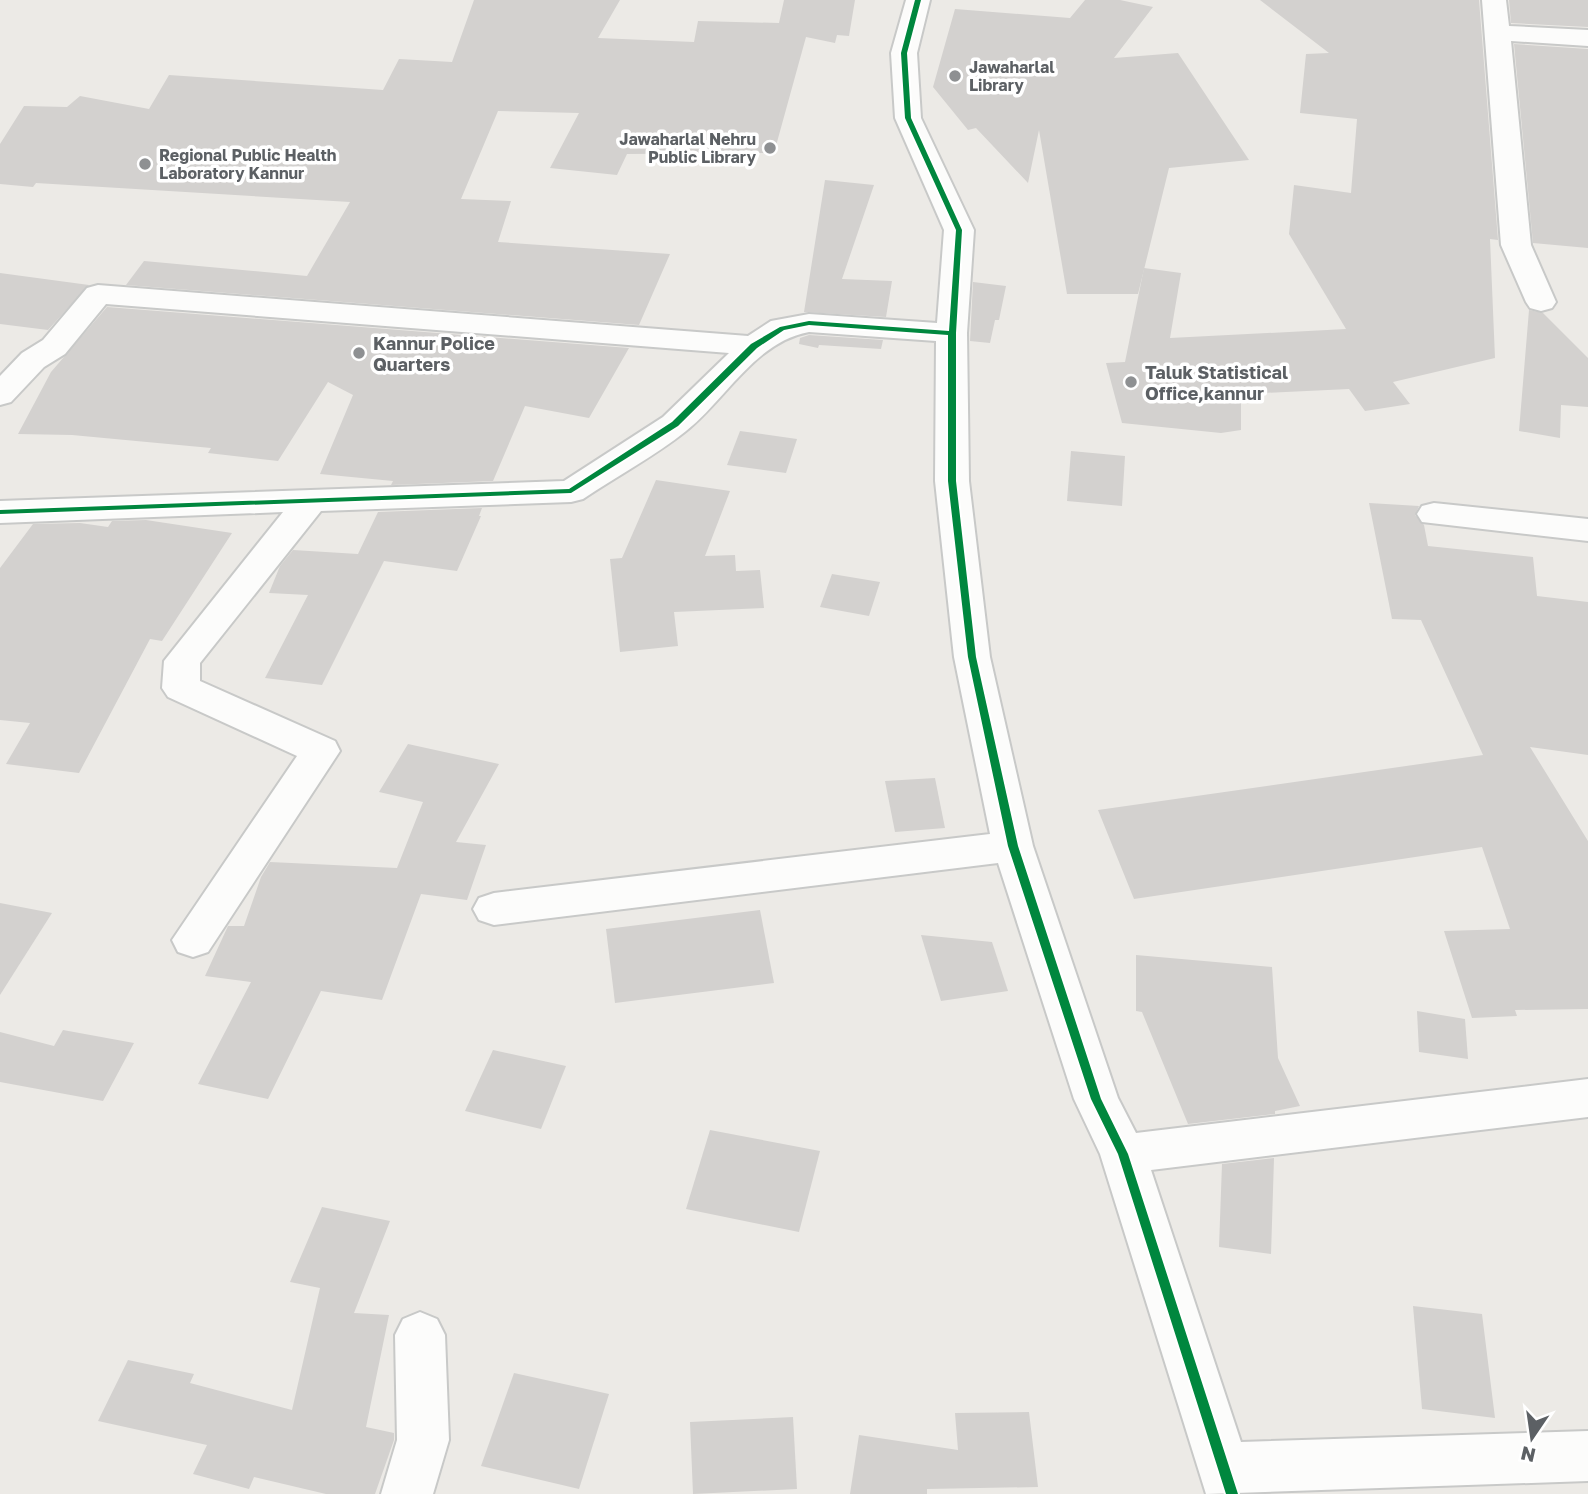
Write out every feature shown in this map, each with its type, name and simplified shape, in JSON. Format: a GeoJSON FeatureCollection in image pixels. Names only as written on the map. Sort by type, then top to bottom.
{"type":"FeatureCollection","features":[{"type":"Feature","properties":{"kind":"street"},"geometry":{"type":"LineString","coordinates":[[918,0],[904,52],[908,118],[959,230],[952,333],[952,481],[972,657],[1013,846],[1096,1099],[1123,1154],[1228,1481],[1588,1456]]}},
{"type":"Feature","properties":{"kind":"street"},"geometry":{"type":"LineString","coordinates":[[1494,0],[1516,245],[1541,302]]}},
{"type":"Feature","properties":{"kind":"street"},"geometry":{"type":"LineString","coordinates":[[1498,33],[1588,38]]}},
{"type":"Feature","properties":{"kind":"street"},"geometry":{"type":"LineString","coordinates":[[0,395],[33,360],[54,347],[98,294],[754,346]]}},
{"type":"Feature","properties":{"kind":"street"},"geometry":{"type":"LineString","coordinates":[[0,512],[571,491],[675,424],[754,346],[782,328],[809,323],[952,333]]}},
{"type":"Feature","properties":{"kind":"street"},"geometry":{"type":"LineString","coordinates":[[193,940],[321,751],[181,688],[182,660],[310,502]]}},
{"type":"Feature","properties":{"kind":"street"},"geometry":{"type":"LineString","coordinates":[[1434,513],[1588,530]]}},
{"type":"Feature","properties":{"kind":"street"},"geometry":{"type":"LineString","coordinates":[[494,909],[1013,846]]}},
{"type":"Feature","properties":{"kind":"street"},"geometry":{"type":"LineString","coordinates":[[1123,1154],[1588,1098]]}},
{"type":"Feature","properties":{"kind":"street"},"geometry":{"type":"LineString","coordinates":[[407,1494],[423,1440],[420,1335]]}},
{"type":"Feature","properties":{"kind":"building"},"geometry":{"type":"Polygon","coordinates":[[[474,0],[620,0],[598,38],[694,42],[698,21],[779,23],[784,0],[855,0],[849,36],[837,35],[835,43],[806,37],[774,153],[627,154],[617,175],[550,168],[579,113],[498,111],[461,199],[511,201],[498,242],[670,254],[639,325],[126,285],[144,261],[307,276],[350,202],[36,183],[33,187],[0,184],[0,144],[24,106],[67,107],[80,96],[149,109],[169,75],[383,90],[399,59],[452,62],[474,0]]]}},
{"type":"Feature","properties":{"kind":"building"},"geometry":{"type":"Polygon","coordinates":[[[1085,0],[1120,0],[1153,7],[1114,58],[1178,53],[1249,160],[1169,168],[1138,294],[1067,294],[1039,130],[1028,183],[976,128],[968,130],[933,87],[955,9],[1070,18],[1085,0]]]}},
{"type":"Feature","properties":{"kind":"building"},"geometry":{"type":"Polygon","coordinates":[[[1260,0],[1479,0],[1498,240],[1490,239],[1495,358],[1393,382],[1410,404],[1365,411],[1349,389],[1241,394],[1241,430],[1221,433],[1122,423],[1106,363],[1125,362],[1144,268],[1181,273],[1170,338],[1346,329],[1289,234],[1294,185],[1351,193],[1357,119],[1300,113],[1306,54],[1329,53],[1260,0]]]}},
{"type":"Feature","properties":{"kind":"building"},"geometry":{"type":"Polygon","coordinates":[[[1509,0],[1588,0],[1588,27],[1511,23],[1509,0]]]}},
{"type":"Feature","properties":{"kind":"building"},"geometry":{"type":"Polygon","coordinates":[[[1514,44],[1588,49],[1588,248],[1533,243],[1514,44]]]}},
{"type":"Feature","properties":{"kind":"building"},"geometry":{"type":"Polygon","coordinates":[[[825,180],[874,185],[842,279],[892,281],[886,317],[804,312],[825,180]]]}},
{"type":"Feature","properties":{"kind":"building"},"geometry":{"type":"Polygon","coordinates":[[[0,273],[89,285],[48,330],[0,324],[0,273]]]}},
{"type":"Feature","properties":{"kind":"building"},"geometry":{"type":"Polygon","coordinates":[[[973,282],[1006,286],[999,320],[995,320],[990,343],[970,341],[973,282]]]}},
{"type":"Feature","properties":{"kind":"building"},"geometry":{"type":"Polygon","coordinates":[[[107,307],[629,348],[589,418],[525,406],[493,481],[391,485],[393,481],[320,474],[353,395],[328,382],[278,461],[208,453],[211,448],[72,435],[18,434],[51,372],[107,307]]]}},
{"type":"Feature","properties":{"kind":"building"},"geometry":{"type":"Polygon","coordinates":[[[1529,310],[1543,313],[1588,358],[1588,407],[1561,405],[1560,438],[1519,431],[1529,310]]]}},
{"type":"Feature","properties":{"kind":"building"},"geometry":{"type":"Polygon","coordinates":[[[809,335],[883,340],[881,349],[819,345],[818,348],[799,344],[800,338],[809,335]]]}},
{"type":"Feature","properties":{"kind":"building"},"geometry":{"type":"Polygon","coordinates":[[[740,431],[797,439],[786,473],[727,465],[740,431]]]}},
{"type":"Feature","properties":{"kind":"building"},"geometry":{"type":"Polygon","coordinates":[[[1071,451],[1125,456],[1122,506],[1067,501],[1071,451]]]}},
{"type":"Feature","properties":{"kind":"building"},"geometry":{"type":"Polygon","coordinates":[[[656,480],[730,491],[705,556],[735,555],[736,571],[760,570],[764,608],[674,612],[678,646],[620,652],[610,559],[622,558],[656,480]]]}},
{"type":"Feature","properties":{"kind":"building"},"geometry":{"type":"Polygon","coordinates":[[[1369,503],[1419,506],[1415,515],[1424,525],[1428,546],[1533,557],[1537,596],[1588,602],[1588,755],[1530,747],[1588,841],[1588,1009],[1515,1010],[1517,1016],[1472,1018],[1444,931],[1510,929],[1482,847],[1134,899],[1098,810],[1483,755],[1421,620],[1392,619],[1369,503]]]}},
{"type":"Feature","properties":{"kind":"building"},"geometry":{"type":"Polygon","coordinates":[[[482,508],[457,571],[384,561],[322,685],[265,678],[308,595],[269,593],[280,566],[293,550],[358,554],[378,512],[482,508]]]}},
{"type":"Feature","properties":{"kind":"building"},"geometry":{"type":"Polygon","coordinates":[[[146,520],[232,533],[162,641],[150,639],[79,773],[6,764],[30,723],[0,720],[0,568],[33,524],[80,523],[108,527],[112,521],[146,520]]]}},
{"type":"Feature","properties":{"kind":"building"},"geometry":{"type":"Polygon","coordinates":[[[832,574],[880,582],[869,616],[820,607],[832,574]]]}},
{"type":"Feature","properties":{"kind":"building"},"geometry":{"type":"Polygon","coordinates":[[[408,744],[499,764],[456,842],[486,845],[467,900],[421,894],[382,1000],[321,991],[268,1099],[198,1084],[251,982],[205,976],[228,926],[244,926],[261,877],[270,862],[397,868],[423,802],[379,792],[408,744]]]}},
{"type":"Feature","properties":{"kind":"building"},"geometry":{"type":"Polygon","coordinates":[[[935,778],[945,828],[895,832],[885,781],[935,778]]]}},
{"type":"Feature","properties":{"kind":"building"},"geometry":{"type":"Polygon","coordinates":[[[0,903],[52,913],[0,995],[0,903]]]}},
{"type":"Feature","properties":{"kind":"building"},"geometry":{"type":"Polygon","coordinates":[[[760,910],[774,983],[615,1003],[606,929],[760,910]]]}},
{"type":"Feature","properties":{"kind":"building"},"geometry":{"type":"Polygon","coordinates":[[[921,935],[992,942],[1008,991],[941,1001],[921,935]]]}},
{"type":"Feature","properties":{"kind":"building"},"geometry":{"type":"Polygon","coordinates":[[[1136,955],[1272,967],[1278,1058],[1300,1106],[1275,1111],[1275,1114],[1188,1124],[1142,1012],[1136,1011],[1136,955]]]}},
{"type":"Feature","properties":{"kind":"building"},"geometry":{"type":"Polygon","coordinates":[[[1417,1011],[1465,1019],[1468,1059],[1419,1052],[1417,1011]]]}},
{"type":"Feature","properties":{"kind":"building"},"geometry":{"type":"Polygon","coordinates":[[[63,1030],[134,1043],[103,1101],[0,1082],[0,1032],[54,1046],[63,1030]]]}},
{"type":"Feature","properties":{"kind":"building"},"geometry":{"type":"Polygon","coordinates":[[[493,1050],[566,1066],[541,1129],[465,1111],[493,1050]]]}},
{"type":"Feature","properties":{"kind":"building"},"geometry":{"type":"Polygon","coordinates":[[[710,1130],[820,1151],[799,1232],[686,1209],[710,1130]]]}},
{"type":"Feature","properties":{"kind":"building"},"geometry":{"type":"Polygon","coordinates":[[[1274,1158],[1271,1254],[1219,1247],[1222,1164],[1274,1158]]]}},
{"type":"Feature","properties":{"kind":"building"},"geometry":{"type":"Polygon","coordinates":[[[322,1207],[390,1221],[354,1313],[389,1315],[366,1427],[394,1433],[394,1440],[375,1494],[326,1494],[254,1477],[249,1489],[193,1474],[207,1445],[98,1421],[128,1360],[194,1374],[190,1383],[292,1410],[320,1288],[290,1282],[322,1207]]]}},
{"type":"Feature","properties":{"kind":"building"},"geometry":{"type":"Polygon","coordinates":[[[1413,1306],[1482,1314],[1495,1418],[1422,1409],[1413,1306]]]}},
{"type":"Feature","properties":{"kind":"building"},"geometry":{"type":"Polygon","coordinates":[[[514,1373],[609,1394],[579,1489],[481,1466],[514,1373]]]}},
{"type":"Feature","properties":{"kind":"building"},"geometry":{"type":"Polygon","coordinates":[[[1029,1412],[1038,1487],[927,1489],[927,1494],[850,1494],[859,1435],[958,1450],[955,1413],[1029,1412]]]}},
{"type":"Feature","properties":{"kind":"building"},"geometry":{"type":"Polygon","coordinates":[[[793,1417],[797,1489],[693,1494],[690,1422],[793,1417]]]}},
{"type":"Feature","properties":{"kind":"cycle path"},"geometry":{"type":"LineString","coordinates":[[0,512],[571,491],[675,424],[754,346],[782,328],[809,323],[952,333],[959,230],[908,118],[904,53],[918,0]]}},
{"type":"Feature","properties":{"kind":"cycle path"},"geometry":{"type":"LineString","coordinates":[[952,333],[952,481],[972,657],[1013,846],[1096,1099],[1123,1154],[1232,1494]]}},
{"type":"Feature","properties":{"kind":"place","name":"Jawaharlal Library"},"geometry":{"type":"Point","coordinates":[955,76]}},
{"type":"Feature","properties":{"kind":"place","name":"Jawaharlal Nehru Public Library"},"geometry":{"type":"Point","coordinates":[770,148]}},
{"type":"Feature","properties":{"kind":"place","name":"Regional Public Health Laboratory Kannur"},"geometry":{"type":"Point","coordinates":[145,164]}},
{"type":"Feature","properties":{"kind":"place","name":"Kannur Police Quarters"},"geometry":{"type":"Point","coordinates":[359,353]}},
{"type":"Feature","properties":{"kind":"place","name":"Taluk Statistical Office,kannur"},"geometry":{"type":"Point","coordinates":[1131,382]}}]}
